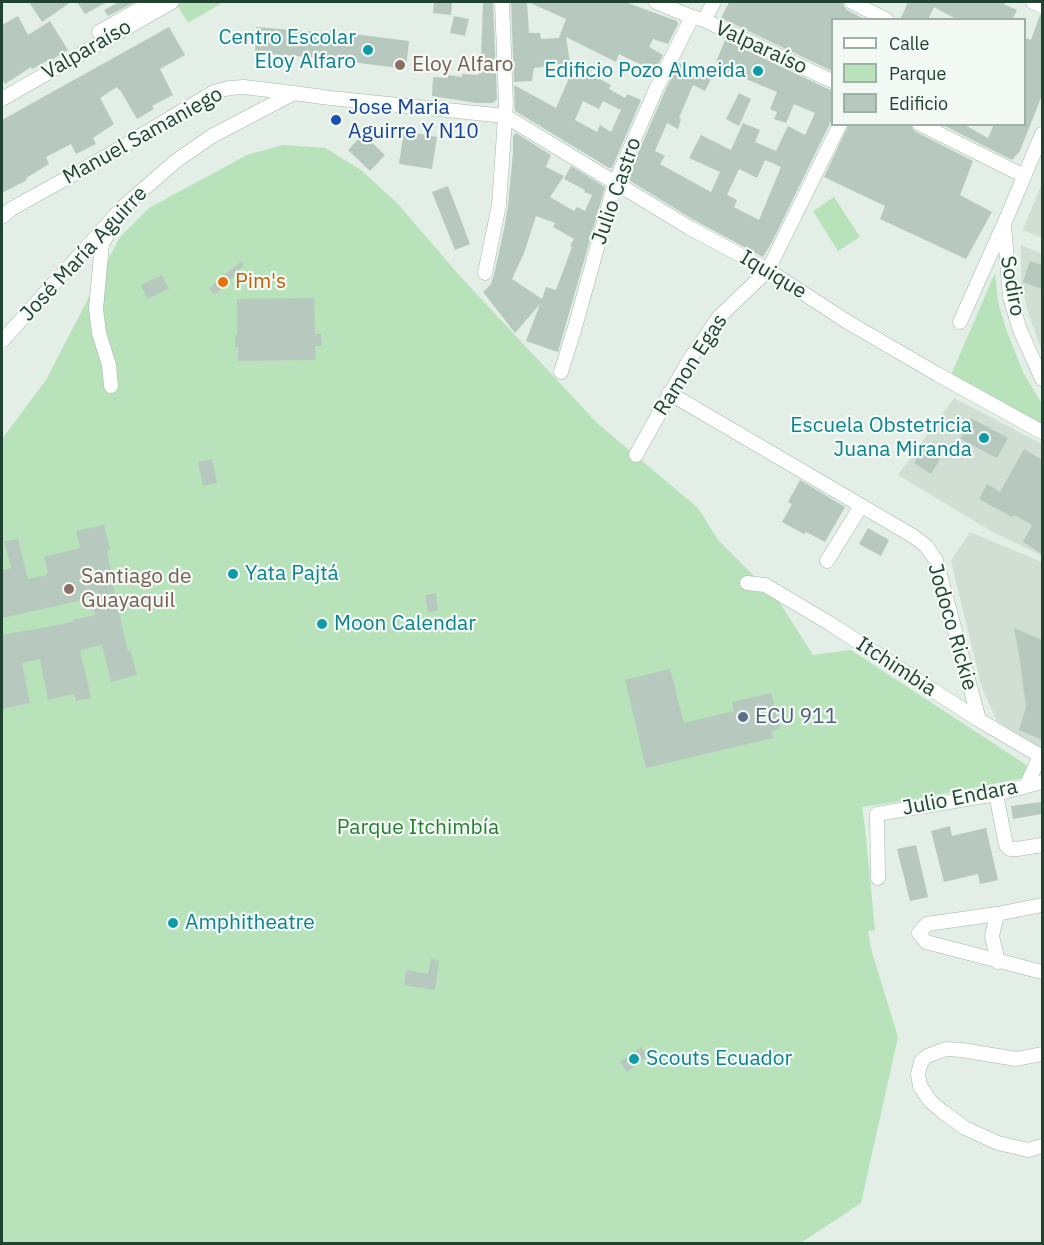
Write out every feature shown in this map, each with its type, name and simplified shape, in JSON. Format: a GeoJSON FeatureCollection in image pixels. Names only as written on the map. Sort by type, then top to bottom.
{"type":"FeatureCollection","features":[{"type":"Feature","properties":{"kind":"street","name":"Valparaíso"},"geometry":{"type":"LineString","coordinates":[[2,90],[152,2]]}},
{"type":"Feature","properties":{"kind":"street","name":"Valparaíso"},"geometry":{"type":"LineString","coordinates":[[2,99],[172,2]]}},
{"type":"Feature","properties":{"kind":"street"},"geometry":{"type":"LineString","coordinates":[[485,273],[499,205],[506,104],[502,2]]}},
{"type":"Feature","properties":{"kind":"street","name":"Valparaíso"},"geometry":{"type":"LineString","coordinates":[[656,2],[831,81]]}},
{"type":"Feature","properties":{"kind":"street","name":"Julio Castro"},"geometry":{"type":"LineString","coordinates":[[561,372],[615,183],[656,89],[698,19],[714,2]]}},
{"type":"Feature","properties":{"kind":"street"},"geometry":{"type":"LineString","coordinates":[[852,2],[885,18]]}},
{"type":"Feature","properties":{"kind":"street"},"geometry":{"type":"LineString","coordinates":[[1033,2],[1042,6]]}},
{"type":"Feature","properties":{"kind":"street","name":"Manuel Samaniego"},"geometry":{"type":"LineString","coordinates":[[2,217],[11,209],[112,153],[214,92],[244,87],[294,93]]}},
{"type":"Feature","properties":{"kind":"street"},"geometry":{"type":"LineString","coordinates":[[294,93],[505,116]]}},
{"type":"Feature","properties":{"kind":"street","name":"José María Aguirre"},"geometry":{"type":"LineString","coordinates":[[2,341],[123,207],[176,161],[212,136],[294,93]]}},
{"type":"Feature","properties":{"kind":"street","name":"Iquique"},"geometry":{"type":"LineString","coordinates":[[505,116],[690,228],[768,270],[846,321],[1042,432]]}},
{"type":"Feature","properties":{"kind":"street","name":"Ramon Egas"},"geometry":{"type":"LineString","coordinates":[[636,455],[669,393],[719,317],[768,270],[839,126]]}},
{"type":"Feature","properties":{"kind":"street"},"geometry":{"type":"LineString","coordinates":[[924,126],[1024,176]]}},
{"type":"Feature","properties":{"kind":"street","name":"Sodiro"},"geometry":{"type":"LineString","coordinates":[[960,322],[1042,134]]}},
{"type":"Feature","properties":{"kind":"street"},"geometry":{"type":"LineString","coordinates":[[111,386],[109,365],[99,333],[96,299],[102,244],[123,207]]}},
{"type":"Feature","properties":{"kind":"street","name":"Sodiro"},"geometry":{"type":"LineString","coordinates":[[1004,224],[1010,297],[1020,330],[1042,380]]}},
{"type":"Feature","properties":{"kind":"street","name":"Jodoco Rickie"},"geometry":{"type":"LineString","coordinates":[[669,393],[913,536],[926,546],[936,560],[979,720]]}},
{"type":"Feature","properties":{"kind":"street"},"geometry":{"type":"LineString","coordinates":[[827,561],[861,506]]}},
{"type":"Feature","properties":{"kind":"street","name":"Itchimbia"},"geometry":{"type":"LineString","coordinates":[[747,583],[765,585],[979,720],[1041,756]]}},
{"type":"Feature","properties":{"kind":"street"},"geometry":{"type":"LineString","coordinates":[[1026,786],[1041,756]]}},
{"type":"Feature","properties":{"kind":"street","name":"Julio Endara"},"geometry":{"type":"LineString","coordinates":[[878,878],[877,814],[996,794],[1042,782]]}},
{"type":"Feature","properties":{"kind":"street"},"geometry":{"type":"LineString","coordinates":[[996,794],[1006,845],[1010,849],[1042,845]]}},
{"type":"Feature","properties":{"kind":"street"},"geometry":{"type":"LineString","coordinates":[[1042,905],[927,924],[919,933],[926,942],[1042,972]]}},
{"type":"Feature","properties":{"kind":"street"},"geometry":{"type":"LineString","coordinates":[[997,914],[992,936],[998,962]]}},
{"type":"Feature","properties":{"kind":"street"},"geometry":{"type":"LineString","coordinates":[[1042,1054],[1016,1059],[946,1049],[927,1056],[921,1062],[918,1074],[920,1086],[930,1101],[965,1128],[998,1143],[1028,1150],[1042,1146]]}},
{"type":"Feature","properties":{"kind":"shaded area"},"geometry":{"type":"Polygon","coordinates":[[[1042,183],[1042,238],[1023,230],[1042,183]]]}},
{"type":"Feature","properties":{"kind":"shaded area"},"geometry":{"type":"Polygon","coordinates":[[[1021,245],[1042,254],[1042,352],[1021,283],[1021,245]]]}},
{"type":"Feature","properties":{"kind":"shaded area"},"geometry":{"type":"Polygon","coordinates":[[[954,398],[1042,444],[1042,556],[991,531],[898,475],[954,398]]]}},
{"type":"Feature","properties":{"kind":"shaded area"},"geometry":{"type":"Polygon","coordinates":[[[970,532],[1042,562],[1042,753],[997,721],[982,688],[951,561],[970,532]]]}},
{"type":"Feature","properties":{"kind":"green space"},"geometry":{"type":"Polygon","coordinates":[[[176,3],[222,3],[188,23],[176,3]]]}},
{"type":"Feature","properties":{"kind":"green space","name":"Parque Itchimbía"},"geometry":{"type":"Polygon","coordinates":[[[283,145],[325,148],[361,170],[397,203],[459,275],[598,424],[698,508],[718,540],[778,600],[813,655],[851,650],[1028,768],[1024,778],[862,807],[875,930],[868,931],[871,949],[898,1037],[861,1203],[799,1244],[2,1243],[2,439],[46,380],[120,237],[149,208],[247,155],[283,145]]]}},
{"type":"Feature","properties":{"kind":"green space"},"geometry":{"type":"Polygon","coordinates":[[[834,197],[860,237],[838,251],[813,211],[834,197]]]}},
{"type":"Feature","properties":{"kind":"green space"},"geometry":{"type":"Polygon","coordinates":[[[995,273],[998,302],[1006,329],[1023,372],[1042,404],[1042,425],[951,375],[995,273]]]}},
{"type":"Feature","properties":{"kind":"building"},"geometry":{"type":"Polygon","coordinates":[[[29,2],[71,2],[42,22],[29,2]]]}},
{"type":"Feature","properties":{"kind":"building"},"geometry":{"type":"Polygon","coordinates":[[[77,2],[107,2],[85,14],[77,2]]]}},
{"type":"Feature","properties":{"kind":"building"},"geometry":{"type":"Polygon","coordinates":[[[119,2],[135,2],[108,16],[104,10],[119,2]]]}},
{"type":"Feature","properties":{"kind":"building"},"geometry":{"type":"Polygon","coordinates":[[[434,2],[452,2],[451,15],[433,13],[434,2]]]}},
{"type":"Feature","properties":{"kind":"building"},"geometry":{"type":"Polygon","coordinates":[[[483,2],[493,2],[497,99],[493,103],[477,103],[432,96],[433,77],[478,75],[481,60],[483,2]]]}},
{"type":"Feature","properties":{"kind":"building"},"geometry":{"type":"Polygon","coordinates":[[[511,2],[527,2],[529,33],[540,33],[541,39],[559,38],[566,19],[528,2],[625,2],[677,21],[678,24],[668,44],[653,39],[649,47],[663,55],[651,78],[637,71],[640,64],[619,54],[616,62],[566,37],[570,63],[534,68],[532,81],[514,82],[511,2]]]}},
{"type":"Feature","properties":{"kind":"building"},"geometry":{"type":"Polygon","coordinates":[[[729,2],[843,2],[847,10],[862,18],[831,18],[831,71],[721,18],[729,2]]]}},
{"type":"Feature","properties":{"kind":"building"},"geometry":{"type":"Polygon","coordinates":[[[908,2],[1006,2],[1004,4],[1017,10],[1013,18],[954,18],[934,7],[929,18],[901,18],[908,2]]]}},
{"type":"Feature","properties":{"kind":"building"},"geometry":{"type":"Polygon","coordinates":[[[1040,15],[1042,15],[1042,95],[1020,151],[1012,160],[945,126],[967,126],[988,138],[993,126],[1026,126],[1026,40],[1027,38],[1031,40],[1040,15]]]}},
{"type":"Feature","properties":{"kind":"building"},"geometry":{"type":"Polygon","coordinates":[[[18,16],[28,35],[50,21],[68,50],[50,61],[32,69],[31,67],[5,84],[2,79],[2,25],[18,16]]]}},
{"type":"Feature","properties":{"kind":"building"},"geometry":{"type":"Polygon","coordinates":[[[454,16],[469,19],[465,36],[450,33],[454,16]]]}},
{"type":"Feature","properties":{"kind":"building"},"geometry":{"type":"Polygon","coordinates":[[[169,27],[185,55],[160,69],[173,95],[152,106],[154,109],[137,119],[117,87],[100,98],[114,124],[93,138],[96,144],[76,154],[71,144],[46,157],[49,164],[26,178],[27,180],[2,193],[2,120],[169,27]]]}},
{"type":"Feature","properties":{"kind":"building"},"geometry":{"type":"Polygon","coordinates":[[[256,27],[330,33],[330,31],[409,41],[406,69],[320,58],[255,53],[256,27]]]}},
{"type":"Feature","properties":{"kind":"building"},"geometry":{"type":"Polygon","coordinates":[[[725,40],[831,90],[831,121],[763,257],[694,220],[627,179],[679,63],[711,79],[705,91],[693,85],[679,118],[681,119],[678,129],[667,123],[655,151],[665,156],[660,164],[711,192],[720,172],[689,158],[701,135],[731,150],[743,123],[760,130],[755,142],[776,151],[788,126],[805,135],[815,113],[794,104],[786,123],[774,119],[777,112],[770,109],[777,92],[717,67],[719,62],[716,62],[725,40]],[[765,160],[757,178],[739,169],[727,195],[737,200],[734,207],[759,220],[781,167],[765,160]]]}},
{"type":"Feature","properties":{"kind":"building"},"geometry":{"type":"Polygon","coordinates":[[[576,62],[592,69],[590,74],[611,85],[609,89],[625,98],[627,94],[641,100],[612,168],[515,111],[514,85],[556,108],[576,62]],[[583,101],[575,120],[597,132],[600,125],[611,132],[621,110],[603,101],[599,109],[583,101]]]}},
{"type":"Feature","properties":{"kind":"building"},"geometry":{"type":"Polygon","coordinates":[[[739,93],[751,99],[739,126],[726,119],[739,93]]]}},
{"type":"Feature","properties":{"kind":"building"},"geometry":{"type":"Polygon","coordinates":[[[848,126],[912,126],[916,132],[973,161],[960,195],[992,212],[966,259],[880,219],[885,206],[824,177],[848,126]]]}},
{"type":"Feature","properties":{"kind":"building"},"geometry":{"type":"Polygon","coordinates":[[[404,131],[437,137],[432,169],[399,164],[404,131]]]}},
{"type":"Feature","properties":{"kind":"building"},"geometry":{"type":"Polygon","coordinates":[[[516,133],[551,155],[546,167],[564,176],[550,197],[574,211],[577,207],[585,211],[592,195],[564,179],[571,166],[605,187],[558,352],[526,341],[540,304],[515,333],[483,292],[491,284],[494,275],[504,229],[513,136],[516,133]],[[536,216],[524,253],[512,279],[542,299],[546,287],[556,290],[574,239],[553,227],[555,223],[536,216]]]}},
{"type":"Feature","properties":{"kind":"building","name":"Centro Escolar Eloy Alfaro"},"geometry":{"type":"Polygon","coordinates":[[[363,134],[385,155],[370,171],[348,150],[363,134]]]}},
{"type":"Feature","properties":{"kind":"building"},"geometry":{"type":"Polygon","coordinates":[[[448,186],[470,244],[455,250],[432,192],[448,186]]]}},
{"type":"Feature","properties":{"kind":"building"},"geometry":{"type":"Polygon","coordinates":[[[1030,261],[1042,265],[1042,289],[1023,282],[1030,261]]]}},
{"type":"Feature","properties":{"kind":"building","name":"Pim's"},"geometry":{"type":"Polygon","coordinates":[[[241,262],[244,264],[225,286],[215,294],[209,289],[219,279],[241,262]]]}},
{"type":"Feature","properties":{"kind":"building"},"geometry":{"type":"Polygon","coordinates":[[[162,275],[169,289],[147,299],[141,285],[162,275]]]}},
{"type":"Feature","properties":{"kind":"building"},"geometry":{"type":"Polygon","coordinates":[[[314,298],[315,334],[321,334],[322,346],[315,346],[316,360],[238,361],[238,347],[235,347],[237,299],[314,298]]]}},
{"type":"Feature","properties":{"kind":"building","name":"Escuela Obstetricia Juana Miranda"},"geometry":{"type":"Polygon","coordinates":[[[971,418],[1008,438],[997,458],[960,439],[971,418]]]}},
{"type":"Feature","properties":{"kind":"building"},"geometry":{"type":"Polygon","coordinates":[[[925,444],[941,454],[931,474],[914,463],[925,444]]]}},
{"type":"Feature","properties":{"kind":"building"},"geometry":{"type":"Polygon","coordinates":[[[1024,449],[1042,460],[1042,554],[1023,542],[1032,525],[979,499],[987,484],[1000,492],[1024,449]]]}},
{"type":"Feature","properties":{"kind":"building"},"geometry":{"type":"Polygon","coordinates":[[[212,459],[217,483],[203,486],[198,462],[212,459]]]}},
{"type":"Feature","properties":{"kind":"building"},"geometry":{"type":"Polygon","coordinates":[[[800,480],[845,507],[825,542],[782,522],[792,504],[788,502],[800,480]]]}},
{"type":"Feature","properties":{"kind":"building"},"geometry":{"type":"Polygon","coordinates":[[[104,525],[110,550],[107,551],[115,595],[128,651],[130,650],[137,675],[111,682],[102,645],[80,650],[91,698],[76,701],[74,694],[48,700],[40,659],[22,663],[30,703],[2,709],[2,635],[58,625],[95,615],[91,598],[2,618],[2,570],[11,568],[4,541],[18,539],[28,579],[47,575],[44,557],[80,548],[76,531],[104,525]]]}},
{"type":"Feature","properties":{"kind":"building"},"geometry":{"type":"Polygon","coordinates":[[[868,528],[889,540],[881,556],[859,544],[868,528]]]}},
{"type":"Feature","properties":{"kind":"building"},"geometry":{"type":"Polygon","coordinates":[[[436,593],[438,611],[428,612],[425,595],[436,593]]]}},
{"type":"Feature","properties":{"kind":"building"},"geometry":{"type":"Polygon","coordinates":[[[1014,628],[1042,640],[1042,740],[1019,730],[1026,707],[1014,628]]]}},
{"type":"Feature","properties":{"kind":"building","name":"ECU 911"},"geometry":{"type":"Polygon","coordinates":[[[670,669],[684,723],[734,711],[732,702],[771,693],[780,729],[772,731],[773,738],[646,768],[625,680],[670,669]]]}},
{"type":"Feature","properties":{"kind":"building"},"geometry":{"type":"Polygon","coordinates":[[[1042,802],[1042,814],[1013,819],[1011,806],[1042,802]]]}},
{"type":"Feature","properties":{"kind":"building"},"geometry":{"type":"Polygon","coordinates":[[[950,826],[952,836],[986,828],[998,880],[980,884],[978,874],[944,882],[931,831],[950,826]]]}},
{"type":"Feature","properties":{"kind":"building"},"geometry":{"type":"Polygon","coordinates":[[[916,845],[928,897],[910,901],[897,849],[916,845]]]}},
{"type":"Feature","properties":{"kind":"building"},"geometry":{"type":"Polygon","coordinates":[[[431,959],[439,961],[435,990],[404,985],[406,970],[428,974],[431,959]]]}},
{"type":"Feature","properties":{"kind":"building","name":"Scouts Ecuador"},"geometry":{"type":"Polygon","coordinates":[[[641,1047],[648,1056],[627,1072],[620,1062],[641,1047]]]}},
{"type":"Feature","properties":{"kind":"place","name":"Centro Escolar Eloy Alfaro"},"geometry":{"type":"Point","coordinates":[368,50]}},
{"type":"Feature","properties":{"kind":"place","name":"Eloy Alfaro"},"geometry":{"type":"Point","coordinates":[400,65]}},
{"type":"Feature","properties":{"kind":"place","name":"Edificio Pozo Almeida"},"geometry":{"type":"Point","coordinates":[758,71]}},
{"type":"Feature","properties":{"kind":"place","name":"Jose Maria Aguirre Y N10"},"geometry":{"type":"Point","coordinates":[336,120]}},
{"type":"Feature","properties":{"kind":"place","name":"Pim's"},"geometry":{"type":"Point","coordinates":[223,282]}},
{"type":"Feature","properties":{"kind":"place","name":"Escuela Obstetricia Juana Miranda"},"geometry":{"type":"Point","coordinates":[984,438]}},
{"type":"Feature","properties":{"kind":"place","name":"Yata Pajtá"},"geometry":{"type":"Point","coordinates":[233,574]}},
{"type":"Feature","properties":{"kind":"place","name":"Santiago de Guayaquil"},"geometry":{"type":"Point","coordinates":[69,589]}},
{"type":"Feature","properties":{"kind":"place","name":"Moon Calendar"},"geometry":{"type":"Point","coordinates":[322,624]}},
{"type":"Feature","properties":{"kind":"place","name":"ECU 911"},"geometry":{"type":"Point","coordinates":[743,717]}},
{"type":"Feature","properties":{"kind":"place","name":"Amphitheatre"},"geometry":{"type":"Point","coordinates":[173,923]}},
{"type":"Feature","properties":{"kind":"place","name":"Scouts Ecuador"},"geometry":{"type":"Point","coordinates":[634,1059]}}]}
